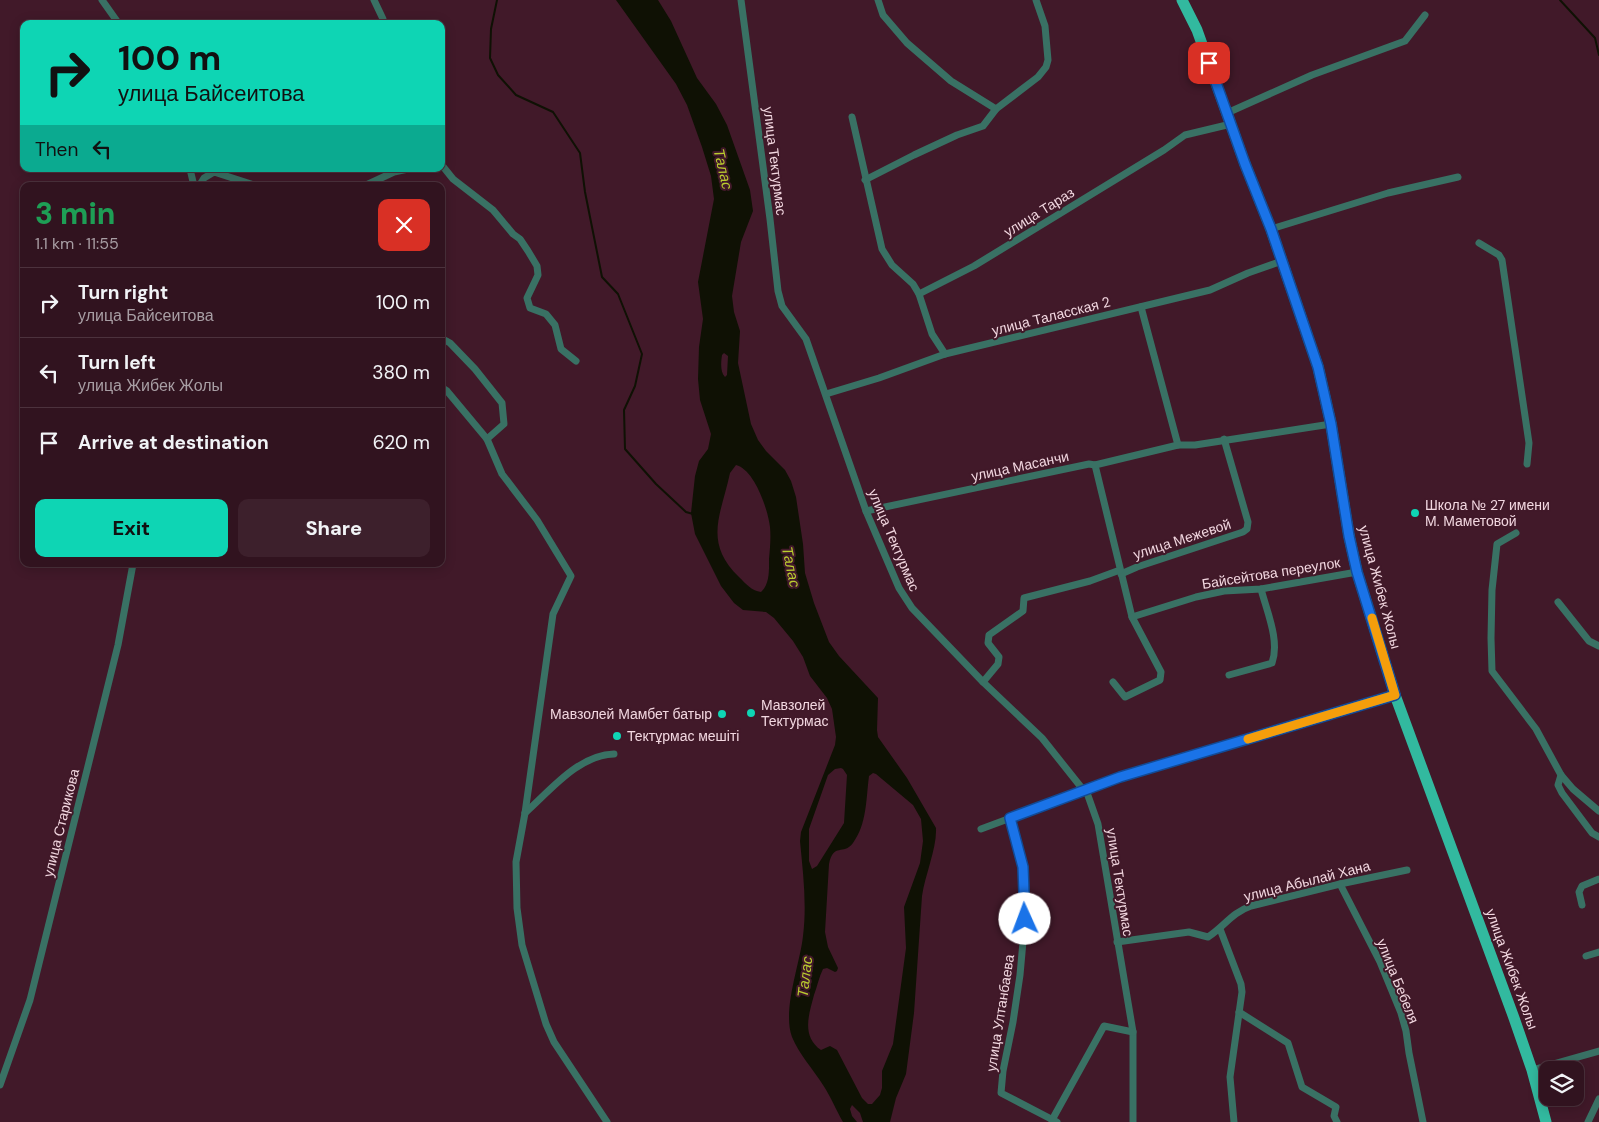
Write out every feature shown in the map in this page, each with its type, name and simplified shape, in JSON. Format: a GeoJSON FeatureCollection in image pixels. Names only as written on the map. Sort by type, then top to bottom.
{"type":"FeatureCollection","features":[{"type":"Feature","properties":{"kind":"main road","name":"улица Жибек Жолы"},"geometry":{"type":"LineString","coordinates":[[1182,0],[1197,30],[1271,229],[1318,367],[1331,424],[1349,536],[1357,572],[1395,695],[1532,1070],[1546,1122]]}},
{"type":"Feature","properties":{"kind":"street"},"geometry":{"type":"LineString","coordinates":[[102,0],[116,20]]}},
{"type":"Feature","properties":{"kind":"street"},"geometry":{"type":"LineString","coordinates":[[374,0],[383,20]]}},
{"type":"Feature","properties":{"kind":"street","name":"улица Тектурмас"},"geometry":{"type":"LineString","coordinates":[[741,0],[778,291],[782,306],[806,339],[866,511],[899,588],[912,608],[982,682],[1042,738],[1081,787],[1086,790],[1098,824],[1132,1032],[1133,1122]]}},
{"type":"Feature","properties":{"kind":"street"},"geometry":{"type":"LineString","coordinates":[[878,0],[883,15],[907,43],[952,81],[996,108]]}},
{"type":"Feature","properties":{"kind":"street"},"geometry":{"type":"LineString","coordinates":[[866,180],[923,151],[983,126],[996,108],[1038,77],[1046,68],[1048,60],[1046,26],[1036,0]]}},
{"type":"Feature","properties":{"kind":"street","name":"улица Тараз"},"geometry":{"type":"LineString","coordinates":[[919,294],[974,266],[1164,150],[1185,135],[1229,118],[1312,75],[1404,41],[1425,15]]}},
{"type":"Feature","properties":{"kind":"street"},"geometry":{"type":"LineString","coordinates":[[852,117],[882,249],[892,266],[914,284],[932,334],[945,354]]}},
{"type":"Feature","properties":{"kind":"street"},"geometry":{"type":"LineString","coordinates":[[445,169],[453,179],[493,210],[513,234],[520,239],[537,266],[538,275],[528,298],[530,308],[546,314],[555,325],[562,349],[576,361]]}},
{"type":"Feature","properties":{"kind":"street"},"geometry":{"type":"LineString","coordinates":[[202,182],[204,178],[214,172],[245,182]]}},
{"type":"Feature","properties":{"kind":"street"},"geometry":{"type":"LineString","coordinates":[[373,182],[394,172]]}},
{"type":"Feature","properties":{"kind":"street"},"geometry":{"type":"LineString","coordinates":[[1271,229],[1388,193],[1458,177]]}},
{"type":"Feature","properties":{"kind":"street"},"geometry":{"type":"LineString","coordinates":[[1479,243],[1499,255],[1502,260],[1529,443],[1527,464]]}},
{"type":"Feature","properties":{"kind":"street","name":"улица Таласская 2"},"geometry":{"type":"LineString","coordinates":[[826,394],[879,378],[945,354],[1210,290],[1248,273],[1282,261]]}},
{"type":"Feature","properties":{"kind":"street"},"geometry":{"type":"LineString","coordinates":[[1141,307],[1178,445]]}},
{"type":"Feature","properties":{"kind":"street"},"geometry":{"type":"LineString","coordinates":[[445,340],[475,369],[502,403],[504,424],[487,439]]}},
{"type":"Feature","properties":{"kind":"street"},"geometry":{"type":"LineString","coordinates":[[445,390],[487,439],[502,474],[537,520],[571,576],[553,614],[525,813],[516,862],[517,908],[522,945],[546,1024],[554,1042],[607,1122]]}},
{"type":"Feature","properties":{"kind":"street","name":"улица Масанчи"},"geometry":{"type":"LineString","coordinates":[[866,511],[1089,464],[1095,465],[1178,445],[1195,445],[1224,439],[1331,424]]}},
{"type":"Feature","properties":{"kind":"street","name":"улица Межевой"},"geometry":{"type":"LineString","coordinates":[[1121,572],[1243,532],[1247,529],[1248,522],[1224,439]]}},
{"type":"Feature","properties":{"kind":"street"},"geometry":{"type":"LineString","coordinates":[[1095,465],[1132,617],[1161,672],[1160,680],[1125,698],[1113,682]]}},
{"type":"Feature","properties":{"kind":"street"},"geometry":{"type":"LineString","coordinates":[[1516,533],[1497,544],[1492,590],[1492,671],[1536,729],[1562,775],[1573,788],[1599,811]]}},
{"type":"Feature","properties":{"kind":"street","name":"улица Старикова"},"geometry":{"type":"LineString","coordinates":[[0,1085],[30,1000],[118,645],[132,567]]}},
{"type":"Feature","properties":{"kind":"street"},"geometry":{"type":"LineString","coordinates":[[982,682],[998,664],[1000,657],[988,643],[989,635],[1013,620],[1023,611],[1024,598],[1121,572]]}},
{"type":"Feature","properties":{"kind":"street","name":"Байсейтова переулок"},"geometry":{"type":"LineString","coordinates":[[1132,617],[1196,597],[1224,591],[1261,589],[1357,572]]}},
{"type":"Feature","properties":{"kind":"street"},"geometry":{"type":"LineString","coordinates":[[1230,675],[1272,663],[1276,654],[1261,589]]}},
{"type":"Feature","properties":{"kind":"street"},"geometry":{"type":"LineString","coordinates":[[1558,602],[1589,641],[1599,646]]}},
{"type":"Feature","properties":{"kind":"street"},"geometry":{"type":"LineString","coordinates":[[981,829],[1120,777],[1395,695]]}},
{"type":"Feature","properties":{"kind":"street"},"geometry":{"type":"LineString","coordinates":[[525,813],[580,765],[592,758],[614,754]]}},
{"type":"Feature","properties":{"kind":"street"},"geometry":{"type":"LineString","coordinates":[[1562,775],[1558,785],[1562,793],[1592,833],[1599,837]]}},
{"type":"Feature","properties":{"kind":"street","name":"улица Ултанбаева"},"geometry":{"type":"LineString","coordinates":[[1010,818],[1023,867],[1025,919],[1020,975],[1003,1071],[1001,1093],[1055,1121]]}},
{"type":"Feature","properties":{"kind":"street","name":"улица Абылай Хана"},"geometry":{"type":"LineString","coordinates":[[1220,929],[1238,911],[1340,884],[1407,870]]}},
{"type":"Feature","properties":{"kind":"street"},"geometry":{"type":"LineString","coordinates":[[1582,905],[1579,892],[1582,886],[1599,879]]}},
{"type":"Feature","properties":{"kind":"street","name":"улица Бебеля"},"geometry":{"type":"LineString","coordinates":[[1340,884],[1380,962],[1401,1013],[1423,1122]]}},
{"type":"Feature","properties":{"kind":"street"},"geometry":{"type":"LineString","coordinates":[[1117,942],[1189,932],[1208,937],[1220,929],[1241,984],[1242,992],[1230,1077],[1234,1122]]}},
{"type":"Feature","properties":{"kind":"street"},"geometry":{"type":"LineString","coordinates":[[1586,956],[1599,952]]}},
{"type":"Feature","properties":{"kind":"street"},"geometry":{"type":"LineString","coordinates":[[1239,1012],[1288,1043],[1302,1087],[1336,1107],[1334,1116],[1337,1122]]}},
{"type":"Feature","properties":{"kind":"street"},"geometry":{"type":"LineString","coordinates":[[1055,1121],[1104,1026],[1132,1032]]}},
{"type":"Feature","properties":{"kind":"street"},"geometry":{"type":"LineString","coordinates":[[1532,1070],[1599,1051]]}},
{"type":"Feature","properties":{"kind":"street"},"geometry":{"type":"LineString","coordinates":[[1588,1122],[1599,1099]]}},
{"type":"Feature","properties":{"kind":"water","name":"Талас"},"geometry":{"type":"Polygon","coordinates":[[[616,0],[658,0],[671,21],[697,78],[716,104],[727,125],[750,190],[753,211],[741,242],[732,296],[734,312],[740,331],[738,363],[751,424],[758,440],[785,470],[791,481],[796,497],[805,573],[829,642],[839,656],[878,698],[878,737],[907,778],[936,828],[935,844],[922,896],[914,1013],[906,1074],[896,1098],[890,1122],[863,1122],[860,1113],[852,1105],[850,1109],[852,1116],[857,1122],[843,1122],[826,1090],[795,1043],[789,1026],[790,1001],[801,947],[805,912],[801,832],[835,745],[836,737],[832,709],[827,698],[810,676],[803,657],[793,641],[774,618],[766,612],[743,610],[734,603],[721,586],[695,534],[691,513],[695,476],[699,461],[708,449],[711,434],[700,400],[698,379],[699,347],[703,319],[698,282],[714,199],[711,176],[702,147],[687,105],[676,84],[616,0]],[[724,353],[721,364],[725,377],[727,375],[728,356],[724,353]],[[736,465],[730,473],[719,515],[718,540],[721,552],[728,564],[749,587],[761,592],[766,585],[769,572],[770,531],[767,511],[755,482],[749,474],[743,468],[736,465]],[[841,768],[835,769],[828,775],[809,829],[809,861],[812,869],[817,866],[844,823],[847,775],[841,768]],[[873,773],[869,776],[865,811],[858,836],[849,847],[833,853],[829,864],[825,932],[828,947],[838,968],[835,972],[827,968],[823,969],[812,1002],[808,1024],[811,1038],[815,1044],[821,1050],[830,1046],[837,1050],[862,1098],[868,1104],[872,1104],[880,1095],[882,1071],[893,1044],[906,948],[904,907],[920,863],[923,841],[921,819],[913,805],[876,774],[873,773]]]}},
{"type":"Feature","properties":{"kind":"waterway"},"geometry":{"type":"LineString","coordinates":[[497,0],[491,29],[490,58],[498,75],[516,95],[553,112],[580,153],[585,192],[602,277],[618,294],[642,354],[635,386],[624,410],[625,449],[656,484],[686,512],[693,514]]}},
{"type":"Feature","properties":{"kind":"waterway"},"geometry":{"type":"LineString","coordinates":[[1560,0],[1595,38],[1599,55]]}},
{"type":"Feature","properties":{"kind":"slow traffic"},"geometry":{"type":"LineString","coordinates":[[1248,739],[1395,695],[1372,618]]}},
{"type":"Feature","properties":{"kind":"place","name":"Школа № 27 имени М. Маметовой"},"geometry":{"type":"Point","coordinates":[1415,513]}},
{"type":"Feature","properties":{"kind":"place","name":"Мавзолей Тектурмас"},"geometry":{"type":"Point","coordinates":[751,713]}},
{"type":"Feature","properties":{"kind":"place","name":"Мавзолей Мамбет батыр"},"geometry":{"type":"Point","coordinates":[722,714]}},
{"type":"Feature","properties":{"kind":"place","name":"Тектұрмас мешіті"},"geometry":{"type":"Point","coordinates":[617,736]}},
{"type":"Feature","properties":{"kind":"route"},"geometry":{"type":"LineString","coordinates":[[1025,919],[1023,867],[1010,818],[1120,777],[1395,695],[1357,572],[1349,536],[1331,424],[1318,367],[1271,229],[1245,164],[1209,63]]}}]}
